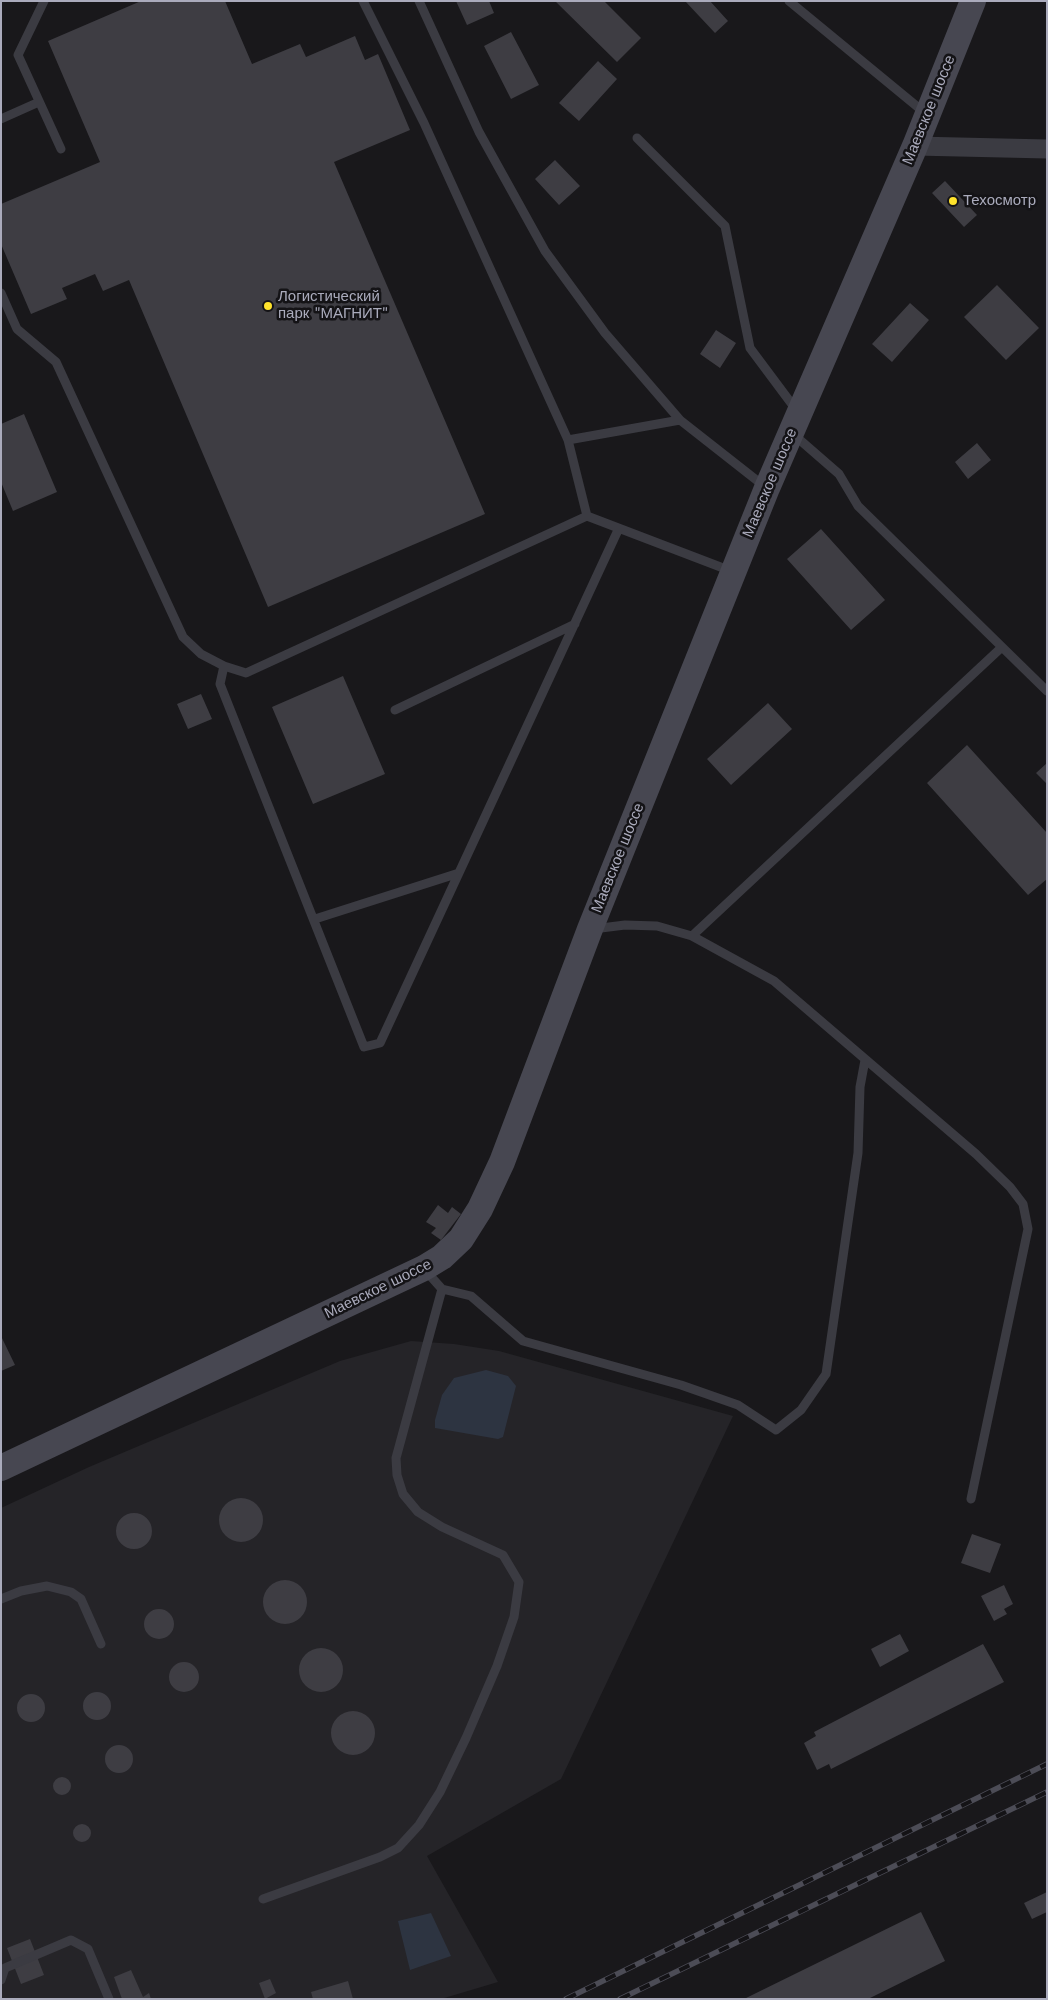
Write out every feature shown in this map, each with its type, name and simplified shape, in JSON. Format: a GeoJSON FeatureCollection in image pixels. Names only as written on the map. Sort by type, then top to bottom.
{"type":"FeatureCollection","features":[{"type":"Feature","properties":{"kind":"street","name":"Маевское шоссе"},"geometry":{"type":"LineString","coordinates":[[1,1468],[424,1268],[442,1256],[461,1239],[480,1209],[502,1162],[590,929],[767,488],[914,146],[973,1]]}},
{"type":"Feature","properties":{"kind":"street"},"geometry":{"type":"LineString","coordinates":[[914,146],[1047,149]]}},
{"type":"Feature","properties":{"kind":"lane"},"geometry":{"type":"LineString","coordinates":[[44,1],[18,55],[62,149]]}},
{"type":"Feature","properties":{"kind":"lane"},"geometry":{"type":"LineString","coordinates":[[363,1],[424,123],[568,440],[587,516]]}},
{"type":"Feature","properties":{"kind":"lane"},"geometry":{"type":"LineString","coordinates":[[419,1],[479,132],[545,251],[606,333],[680,420],[767,488]]}},
{"type":"Feature","properties":{"kind":"lane"},"geometry":{"type":"LineString","coordinates":[[789,1],[927,115]]}},
{"type":"Feature","properties":{"kind":"lane"},"geometry":{"type":"LineString","coordinates":[[1,119],[39,102]]}},
{"type":"Feature","properties":{"kind":"lane"},"geometry":{"type":"LineString","coordinates":[[637,138],[725,226],[750,348],[795,422],[839,474],[858,506],[1047,691]]}},
{"type":"Feature","properties":{"kind":"lane"},"geometry":{"type":"LineString","coordinates":[[1,293],[17,329],[56,362],[183,637],[201,654],[224,666],[246,673],[587,516],[733,572]]}},
{"type":"Feature","properties":{"kind":"lane"},"geometry":{"type":"LineString","coordinates":[[568,440],[680,420]]}},
{"type":"Feature","properties":{"kind":"lane"},"geometry":{"type":"LineString","coordinates":[[224,666],[220,684],[315,919],[364,1047],[380,1043],[619,528]]}},
{"type":"Feature","properties":{"kind":"lane"},"geometry":{"type":"LineString","coordinates":[[396,710],[575,624]]}},
{"type":"Feature","properties":{"kind":"lane"},"geometry":{"type":"LineString","coordinates":[[692,936],[1002,647]]}},
{"type":"Feature","properties":{"kind":"lane"},"geometry":{"type":"LineString","coordinates":[[315,919],[459,873]]}},
{"type":"Feature","properties":{"kind":"lane"},"geometry":{"type":"LineString","coordinates":[[590,929],[625,925],[657,926],[692,936],[774,981],[976,1154],[1010,1187],[1023,1204],[1028,1229],[971,1499]]}},
{"type":"Feature","properties":{"kind":"lane"},"geometry":{"type":"LineString","coordinates":[[424,1268],[442,1290],[471,1296],[523,1341],[681,1385],[730,1402],[738,1405],[776,1430],[801,1410],[826,1374],[858,1153],[860,1087],[865,1060]]}},
{"type":"Feature","properties":{"kind":"lane"},"geometry":{"type":"LineString","coordinates":[[263,1899],[380,1857],[398,1848],[419,1825],[440,1792],[466,1738],[497,1666],[514,1617],[519,1582],[503,1556],[442,1527],[418,1512],[403,1494],[396,1475],[396,1458],[442,1290]]}},
{"type":"Feature","properties":{"kind":"lane"},"geometry":{"type":"LineString","coordinates":[[1,1600],[22,1591],[47,1586],[71,1592],[81,1599],[100,1644]]}},
{"type":"Feature","properties":{"kind":"lane"},"geometry":{"type":"LineString","coordinates":[[1,1980],[5,1968],[71,1940],[88,1949],[109,1999]]}},
{"type":"Feature","properties":{"kind":"shaded area"},"geometry":{"type":"Polygon","coordinates":[[[411,1341],[454,1344],[499,1351],[733,1416],[561,1779],[427,1856],[498,1982],[441,1999],[1,1999],[1,1508],[89,1467],[340,1361],[411,1341]]]}},
{"type":"Feature","properties":{"kind":"water"},"geometry":{"type":"Polygon","coordinates":[[[486,1370],[508,1376],[516,1386],[503,1437],[498,1439],[435,1428],[435,1420],[442,1395],[454,1378],[486,1370]]]}},
{"type":"Feature","properties":{"kind":"water"},"geometry":{"type":"Polygon","coordinates":[[[431,1913],[451,1956],[410,1970],[398,1921],[431,1913]]]}},
{"type":"Feature","properties":{"kind":"building","name":"Логистический парк \"МАГНИТ\""},"geometry":{"type":"Polygon","coordinates":[[[141,1],[225,1],[252,64],[300,44],[306,57],[355,36],[365,60],[378,54],[410,130],[334,162],[485,514],[268,607],[129,280],[103,291],[95,274],[62,288],[67,299],[31,314],[1,244],[1,204],[100,162],[48,41],[141,1]]]}},
{"type":"Feature","properties":{"kind":"building"},"geometry":{"type":"Polygon","coordinates":[[[456,1],[489,1],[494,13],[467,25],[456,1]]]}},
{"type":"Feature","properties":{"kind":"building"},"geometry":{"type":"Polygon","coordinates":[[[555,1],[604,1],[641,38],[617,62],[555,1]]]}},
{"type":"Feature","properties":{"kind":"building"},"geometry":{"type":"Polygon","coordinates":[[[685,1],[710,1],[728,21],[715,33],[685,1]]]}},
{"type":"Feature","properties":{"kind":"building"},"geometry":{"type":"Polygon","coordinates":[[[511,32],[539,85],[511,99],[484,46],[511,32]]]}},
{"type":"Feature","properties":{"kind":"building"},"geometry":{"type":"Polygon","coordinates":[[[598,61],[617,79],[579,121],[559,103],[598,61]]]}},
{"type":"Feature","properties":{"kind":"building"},"geometry":{"type":"Polygon","coordinates":[[[555,160],[580,186],[559,205],[535,179],[555,160]]]}},
{"type":"Feature","properties":{"kind":"building"},"geometry":{"type":"Polygon","coordinates":[[[945,181],[977,215],[964,227],[932,193],[945,181]]]}},
{"type":"Feature","properties":{"kind":"building"},"geometry":{"type":"Polygon","coordinates":[[[997,285],[1039,328],[1006,360],[964,317],[997,285]]]}},
{"type":"Feature","properties":{"kind":"building"},"geometry":{"type":"Polygon","coordinates":[[[910,303],[929,320],[892,362],[872,344],[910,303]]]}},
{"type":"Feature","properties":{"kind":"building"},"geometry":{"type":"Polygon","coordinates":[[[716,330],[736,343],[720,368],[700,354],[716,330]]]}},
{"type":"Feature","properties":{"kind":"building"},"geometry":{"type":"Polygon","coordinates":[[[24,414],[57,492],[13,511],[1,482],[1,424],[24,414]]]}},
{"type":"Feature","properties":{"kind":"building"},"geometry":{"type":"Polygon","coordinates":[[[977,443],[991,460],[968,479],[955,462],[977,443]]]}},
{"type":"Feature","properties":{"kind":"building"},"geometry":{"type":"Polygon","coordinates":[[[821,529],[885,600],[851,630],[787,559],[821,529]]]}},
{"type":"Feature","properties":{"kind":"building"},"geometry":{"type":"Polygon","coordinates":[[[343,676],[385,774],[313,804],[272,707],[343,676]]]}},
{"type":"Feature","properties":{"kind":"building"},"geometry":{"type":"Polygon","coordinates":[[[201,694],[212,719],[188,729],[177,704],[201,694]]]}},
{"type":"Feature","properties":{"kind":"building"},"geometry":{"type":"Polygon","coordinates":[[[768,703],[792,729],[731,785],[707,759],[768,703]]]}},
{"type":"Feature","properties":{"kind":"building"},"geometry":{"type":"Polygon","coordinates":[[[967,745],[1047,833],[1047,879],[1028,895],[927,783],[967,745]]]}},
{"type":"Feature","properties":{"kind":"building"},"geometry":{"type":"Polygon","coordinates":[[[1047,763],[1047,784],[1036,773],[1047,763]]]}},
{"type":"Feature","properties":{"kind":"building"},"geometry":{"type":"Polygon","coordinates":[[[438,1205],[448,1213],[452,1207],[461,1214],[441,1240],[431,1233],[436,1228],[426,1222],[438,1205]]]}},
{"type":"Feature","properties":{"kind":"building"},"geometry":{"type":"Polygon","coordinates":[[[1,1336],[15,1365],[1,1371],[1,1336]]]}},
{"type":"Feature","properties":{"kind":"building"},"geometry":{"type":"Polygon","coordinates":[[[241,1498],[253,1502],[259,1508],[263,1520],[259,1532],[253,1538],[241,1542],[229,1538],[223,1532],[219,1520],[223,1508],[229,1502],[241,1498]]]}},
{"type":"Feature","properties":{"kind":"building"},"geometry":{"type":"Polygon","coordinates":[[[134,1513],[141,1514],[147,1518],[151,1524],[151,1538],[147,1544],[141,1548],[134,1549],[127,1548],[121,1544],[117,1538],[116,1531],[117,1524],[121,1518],[127,1514],[134,1513]]]}},
{"type":"Feature","properties":{"kind":"building"},"geometry":{"type":"Polygon","coordinates":[[[972,1534],[1001,1544],[990,1573],[961,1563],[972,1534]]]}},
{"type":"Feature","properties":{"kind":"building"},"geometry":{"type":"Polygon","coordinates":[[[285,1580],[297,1584],[303,1590],[307,1602],[303,1614],[297,1620],[285,1624],[273,1620],[267,1614],[263,1602],[267,1590],[273,1584],[285,1580]]]}},
{"type":"Feature","properties":{"kind":"building"},"geometry":{"type":"Polygon","coordinates":[[[1004,1585],[1013,1604],[1004,1609],[1007,1614],[994,1621],[981,1596],[1004,1585]]]}},
{"type":"Feature","properties":{"kind":"building"},"geometry":{"type":"Polygon","coordinates":[[[159,1609],[165,1610],[173,1618],[173,1630],[165,1638],[159,1639],[153,1638],[145,1630],[144,1624],[145,1618],[153,1610],[159,1609]]]}},
{"type":"Feature","properties":{"kind":"building"},"geometry":{"type":"Polygon","coordinates":[[[900,1634],[909,1651],[880,1667],[871,1649],[900,1634]]]}},
{"type":"Feature","properties":{"kind":"building"},"geometry":{"type":"Polygon","coordinates":[[[983,1644],[1004,1682],[831,1769],[829,1764],[817,1770],[804,1743],[816,1736],[814,1732],[983,1644]]]}},
{"type":"Feature","properties":{"kind":"building"},"geometry":{"type":"Polygon","coordinates":[[[321,1648],[333,1652],[339,1658],[343,1670],[339,1682],[333,1688],[321,1692],[309,1688],[303,1682],[299,1670],[303,1658],[309,1652],[321,1648]]]}},
{"type":"Feature","properties":{"kind":"building"},"geometry":{"type":"Polygon","coordinates":[[[184,1662],[190,1663],[198,1671],[198,1683],[190,1691],[184,1692],[178,1691],[170,1683],[169,1677],[170,1671],[178,1663],[184,1662]]]}},
{"type":"Feature","properties":{"kind":"building"},"geometry":{"type":"Polygon","coordinates":[[[97,1692],[107,1696],[111,1706],[107,1716],[97,1720],[87,1716],[83,1706],[87,1696],[97,1692]]]}},
{"type":"Feature","properties":{"kind":"building"},"geometry":{"type":"Polygon","coordinates":[[[31,1694],[41,1698],[45,1708],[41,1718],[31,1722],[21,1718],[17,1708],[21,1698],[31,1694]]]}},
{"type":"Feature","properties":{"kind":"building"},"geometry":{"type":"Polygon","coordinates":[[[353,1711],[365,1715],[371,1721],[375,1733],[371,1745],[365,1751],[353,1755],[341,1751],[335,1745],[331,1733],[335,1721],[341,1715],[353,1711]]]}},
{"type":"Feature","properties":{"kind":"building"},"geometry":{"type":"Polygon","coordinates":[[[119,1745],[129,1749],[133,1759],[129,1769],[119,1773],[109,1769],[105,1759],[109,1749],[119,1745]]]}},
{"type":"Feature","properties":{"kind":"building"},"geometry":{"type":"Polygon","coordinates":[[[58,1777],[66,1777],[71,1782],[69,1793],[58,1795],[53,1790],[53,1782],[58,1777]]]}},
{"type":"Feature","properties":{"kind":"building"},"geometry":{"type":"Polygon","coordinates":[[[78,1824],[86,1824],[91,1829],[89,1840],[78,1842],[73,1837],[73,1829],[78,1824]]]}},
{"type":"Feature","properties":{"kind":"building"},"geometry":{"type":"Polygon","coordinates":[[[1047,1892],[1047,1912],[1032,1919],[1024,1903],[1047,1892]]]}},
{"type":"Feature","properties":{"kind":"building"},"geometry":{"type":"Polygon","coordinates":[[[921,1912],[945,1961],[868,1999],[744,1999],[921,1912]]]}},
{"type":"Feature","properties":{"kind":"building"},"geometry":{"type":"Polygon","coordinates":[[[30,1939],[44,1975],[21,1984],[7,1948],[30,1939]]]}},
{"type":"Feature","properties":{"kind":"building"},"geometry":{"type":"Polygon","coordinates":[[[131,1970],[143,1997],[149,1993],[151,1999],[122,1999],[114,1977],[131,1970]]]}},
{"type":"Feature","properties":{"kind":"building"},"geometry":{"type":"Polygon","coordinates":[[[270,1979],[276,1993],[265,1999],[259,1983],[270,1979]]]}},
{"type":"Feature","properties":{"kind":"building"},"geometry":{"type":"Polygon","coordinates":[[[348,1981],[353,1999],[313,1999],[311,1992],[348,1981]]]}},
{"type":"Feature","properties":{"kind":"railway"},"geometry":{"type":"LineString","coordinates":[[566,1999],[1047,1764]]}},
{"type":"Feature","properties":{"kind":"railway"},"geometry":{"type":"LineString","coordinates":[[620,1999],[1047,1792]]}},
{"type":"Feature","properties":{"kind":"place","name":"Техосмотр"},"geometry":{"type":"Point","coordinates":[953,201]}},
{"type":"Feature","properties":{"kind":"place","name":"Логистический парк \"МАГНИТ\""},"geometry":{"type":"Point","coordinates":[268,306]}}]}
